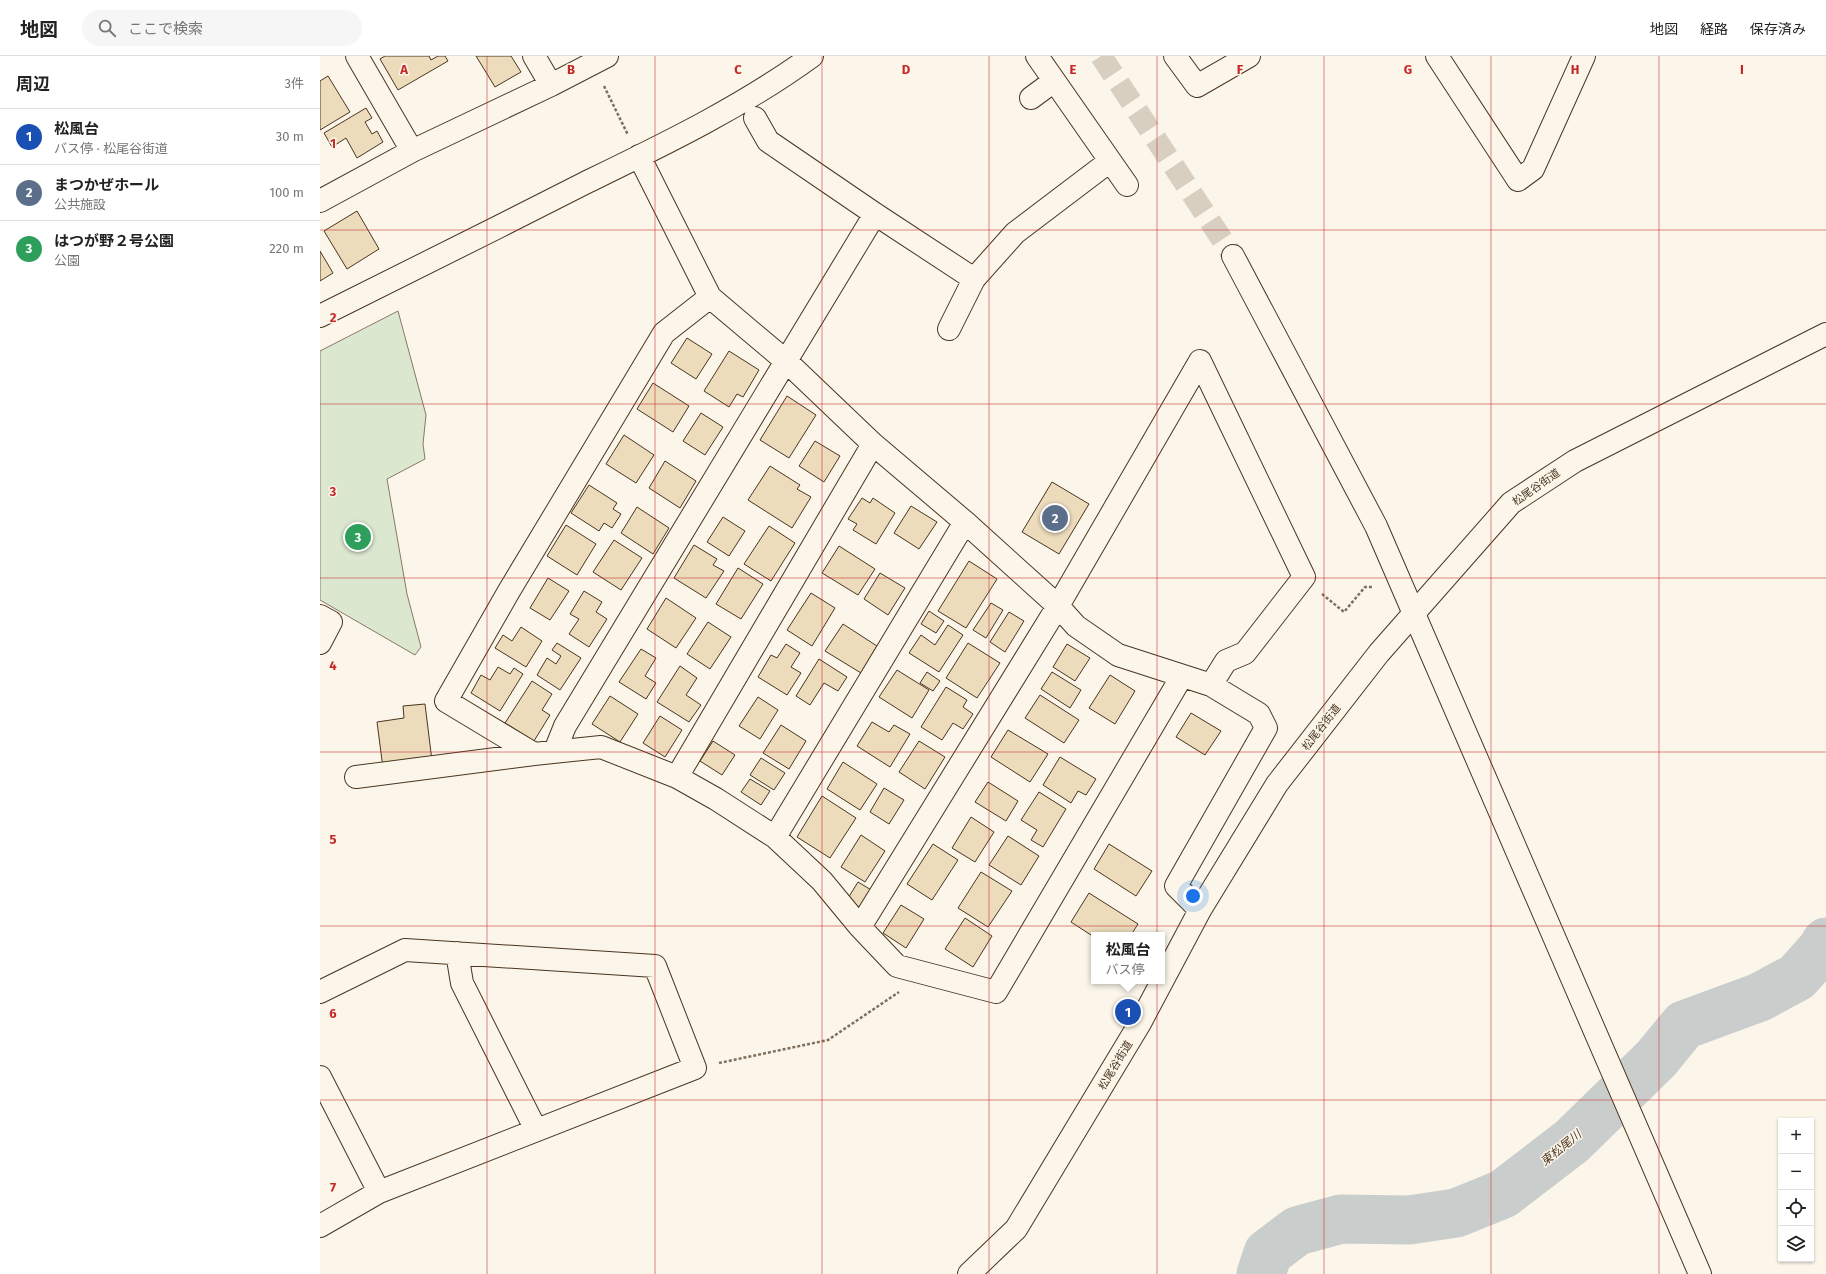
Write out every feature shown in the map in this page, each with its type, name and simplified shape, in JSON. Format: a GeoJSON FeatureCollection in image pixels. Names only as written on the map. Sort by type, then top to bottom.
{"type":"FeatureCollection","features":[{"type":"Feature","properties":{"kind":"street"},"geometry":{"type":"LineString","coordinates":[[357,56],[412,151]]}},
{"type":"Feature","properties":{"kind":"street"},"geometry":{"type":"LineString","coordinates":[[534,56],[551,85]]}},
{"type":"Feature","properties":{"kind":"street"},"geometry":{"type":"LineString","coordinates":[[320,316],[639,156],[743,101],[788,74],[812,56]]}},
{"type":"Feature","properties":{"kind":"street"},"geometry":{"type":"LineString","coordinates":[[1037,56],[1126,185]]}},
{"type":"Feature","properties":{"kind":"street"},"geometry":{"type":"LineString","coordinates":[[1175,56],[1197,86],[1249,56]]}},
{"type":"Feature","properties":{"kind":"street"},"geometry":{"type":"LineString","coordinates":[[1437,56],[1518,180],[1533,169],[1584,56]]}},
{"type":"Feature","properties":{"kind":"street"},"geometry":{"type":"LineString","coordinates":[[320,201],[412,151],[600,60]]}},
{"type":"Feature","properties":{"kind":"street"},"geometry":{"type":"LineString","coordinates":[[1031,98],[1054,81]]}},
{"type":"Feature","properties":{"kind":"street"},"geometry":{"type":"LineString","coordinates":[[755,118],[768,141],[875,214],[974,278]]}},
{"type":"Feature","properties":{"kind":"street"},"geometry":{"type":"LineString","coordinates":[[639,156],[710,297],[787,362],[873,444],[965,522],[1058,606],[1076,626],[1118,655],[1211,685],[1259,714],[1266,728],[1176,886],[1200,910]]}},
{"type":"Feature","properties":{"kind":"street"},"geometry":{"type":"LineString","coordinates":[[949,329],[974,278],[1015,233],[1110,161]]}},
{"type":"Feature","properties":{"kind":"street"},"geometry":{"type":"LineString","coordinates":[[545,752],[566,726],[875,214]]}},
{"type":"Feature","properties":{"kind":"street"},"geometry":{"type":"LineString","coordinates":[[1233,256],[1376,526],[1700,1274]]}},
{"type":"Feature","properties":{"kind":"street"},"geometry":{"type":"LineString","coordinates":[[545,752],[446,701],[508,591],[664,333],[710,297]]}},
{"type":"Feature","properties":{"kind":"street","name":"松尾谷街道"},"geometry":{"type":"LineString","coordinates":[[1165,976],[1200,910],[1277,784],[1379,653],[1511,503],[1575,461],[1826,334]]}},
{"type":"Feature","properties":{"kind":"street"},"geometry":{"type":"LineString","coordinates":[[860,927],[1058,606],[1200,361],[1304,577],[1245,653],[1226,660],[1211,685]]}},
{"type":"Feature","properties":{"kind":"street"},"geometry":{"type":"LineString","coordinates":[[677,777],[873,444]]}},
{"type":"Feature","properties":{"kind":"street"},"geometry":{"type":"LineString","coordinates":[[776,837],[965,522]]}},
{"type":"Feature","properties":{"kind":"street"},"geometry":{"type":"LineString","coordinates":[[320,616],[331,622],[320,644]]}},
{"type":"Feature","properties":{"kind":"street"},"geometry":{"type":"LineString","coordinates":[[356,777],[545,752],[601,747],[677,777],[716,799],[776,837],[822,881],[860,927],[897,966],[996,992],[1182,676]]}},
{"type":"Feature","properties":{"kind":"street"},"geometry":{"type":"LineString","coordinates":[[320,992],[405,950],[655,966],[695,1068],[379,1192],[320,1226]]}},
{"type":"Feature","properties":{"kind":"street"},"geometry":{"type":"LineString","coordinates":[[457,953],[462,983],[536,1130]]}},
{"type":"Feature","properties":{"kind":"street","name":"松尾谷街道"},"geometry":{"type":"LineString","coordinates":[[969,1274],[1016,1229],[1140,1023],[1161,984]]}},
{"type":"Feature","properties":{"kind":"street"},"geometry":{"type":"LineString","coordinates":[[320,1077],[379,1192]]}},
{"type":"Feature","properties":{"kind":"path"},"geometry":{"type":"LineString","coordinates":[[600,60],[629,137]]}},
{"type":"Feature","properties":{"kind":"path"},"geometry":{"type":"LineString","coordinates":[[1304,577],[1344,612],[1365,587],[1373,587]]}},
{"type":"Feature","properties":{"kind":"path"},"geometry":{"type":"LineString","coordinates":[[695,1068],[828,1040],[899,993],[906,969]]}},
{"type":"Feature","properties":{"kind":"green space"},"geometry":{"type":"Polygon","coordinates":[[[398,311],[426,415],[423,444],[425,459],[387,479],[407,594],[421,647],[415,655],[320,600],[320,351],[398,311]]]}},
{"type":"Feature","properties":{"kind":"building"},"geometry":{"type":"Polygon","coordinates":[[[385,56],[429,56],[431,60],[438,56],[445,56],[448,61],[398,90],[380,59],[385,56]]]}},
{"type":"Feature","properties":{"kind":"building"},"geometry":{"type":"Polygon","coordinates":[[[476,56],[511,56],[521,72],[495,87],[476,56]]]}},
{"type":"Feature","properties":{"kind":"building"},"geometry":{"type":"Polygon","coordinates":[[[328,76],[350,112],[320,130],[320,81],[328,76]]]}},
{"type":"Feature","properties":{"kind":"building"},"geometry":{"type":"Polygon","coordinates":[[[366,108],[372,118],[365,122],[372,134],[377,131],[383,142],[357,158],[346,138],[332,147],[324,133],[366,108]]]}},
{"type":"Feature","properties":{"kind":"building"},"geometry":{"type":"Polygon","coordinates":[[[357,211],[379,249],[347,269],[324,231],[357,211]]]}},
{"type":"Feature","properties":{"kind":"building"},"geometry":{"type":"Polygon","coordinates":[[[320,251],[333,273],[320,281],[320,251]]]}},
{"type":"Feature","properties":{"kind":"building"},"geometry":{"type":"Polygon","coordinates":[[[687,338],[712,354],[696,379],[671,363],[687,338]]]}},
{"type":"Feature","properties":{"kind":"building"},"geometry":{"type":"Polygon","coordinates":[[[729,351],[759,370],[743,397],[737,394],[729,407],[704,391],[729,351]]]}},
{"type":"Feature","properties":{"kind":"building"},"geometry":{"type":"Polygon","coordinates":[[[653,383],[689,406],[673,432],[637,409],[653,383]]]}},
{"type":"Feature","properties":{"kind":"building"},"geometry":{"type":"Polygon","coordinates":[[[787,396],[816,415],[789,458],[760,440],[787,396]]]}},
{"type":"Feature","properties":{"kind":"building"},"geometry":{"type":"Polygon","coordinates":[[[701,413],[723,427],[705,455],[683,441],[701,413]]]}},
{"type":"Feature","properties":{"kind":"building"},"geometry":{"type":"Polygon","coordinates":[[[624,435],[654,455],[636,483],[606,464],[624,435]]]}},
{"type":"Feature","properties":{"kind":"building"},"geometry":{"type":"Polygon","coordinates":[[[815,441],[840,456],[824,482],[799,466],[815,441]]]}},
{"type":"Feature","properties":{"kind":"building"},"geometry":{"type":"Polygon","coordinates":[[[665,461],[696,481],[680,508],[649,488],[665,461]]]}},
{"type":"Feature","properties":{"kind":"building"},"geometry":{"type":"Polygon","coordinates":[[[770,466],[800,485],[797,489],[811,497],[792,528],[748,500],[770,466]]]}},
{"type":"Feature","properties":{"kind":"building"},"geometry":{"type":"Polygon","coordinates":[[[1052,482],[1089,504],[1059,554],[1022,532],[1052,482]]]}},
{"type":"Feature","properties":{"kind":"building"},"geometry":{"type":"Polygon","coordinates":[[[589,485],[617,503],[613,509],[621,514],[612,528],[604,523],[599,531],[571,513],[589,485]]]}},
{"type":"Feature","properties":{"kind":"building"},"geometry":{"type":"Polygon","coordinates":[[[862,498],[870,503],[873,498],[895,513],[876,544],[853,530],[857,524],[848,519],[862,498]]]}},
{"type":"Feature","properties":{"kind":"building"},"geometry":{"type":"Polygon","coordinates":[[[911,506],[937,522],[919,549],[894,533],[911,506]]]}},
{"type":"Feature","properties":{"kind":"building"},"geometry":{"type":"Polygon","coordinates":[[[637,507],[669,528],[653,554],[621,533],[637,507]]]}},
{"type":"Feature","properties":{"kind":"building"},"geometry":{"type":"Polygon","coordinates":[[[723,517],[745,531],[729,556],[707,542],[723,517]]]}},
{"type":"Feature","properties":{"kind":"building"},"geometry":{"type":"Polygon","coordinates":[[[566,525],[596,544],[577,575],[547,556],[566,525]]]}},
{"type":"Feature","properties":{"kind":"building"},"geometry":{"type":"Polygon","coordinates":[[[769,526],[795,543],[771,581],[744,564],[769,526]]]}},
{"type":"Feature","properties":{"kind":"building"},"geometry":{"type":"Polygon","coordinates":[[[614,540],[642,558],[621,590],[593,572],[614,540]]]}},
{"type":"Feature","properties":{"kind":"building"},"geometry":{"type":"Polygon","coordinates":[[[694,545],[717,559],[713,565],[724,571],[706,598],[674,578],[694,545]]]}},
{"type":"Feature","properties":{"kind":"building"},"geometry":{"type":"Polygon","coordinates":[[[839,546],[875,569],[858,595],[822,573],[839,546]]]}},
{"type":"Feature","properties":{"kind":"building"},"geometry":{"type":"Polygon","coordinates":[[[969,561],[997,579],[966,628],[938,611],[969,561]]]}},
{"type":"Feature","properties":{"kind":"building"},"geometry":{"type":"Polygon","coordinates":[[[738,568],[763,584],[741,619],[716,604],[738,568]]]}},
{"type":"Feature","properties":{"kind":"building"},"geometry":{"type":"Polygon","coordinates":[[[880,573],[905,588],[888,615],[864,599],[880,573]]]}},
{"type":"Feature","properties":{"kind":"building"},"geometry":{"type":"Polygon","coordinates":[[[548,578],[569,591],[550,620],[530,608],[548,578]]]}},
{"type":"Feature","properties":{"kind":"building"},"geometry":{"type":"Polygon","coordinates":[[[584,591],[602,602],[596,612],[607,619],[589,647],[569,634],[579,619],[570,614],[584,591]]]}},
{"type":"Feature","properties":{"kind":"building"},"geometry":{"type":"Polygon","coordinates":[[[811,593],[835,608],[812,646],[787,630],[811,593]]]}},
{"type":"Feature","properties":{"kind":"building"},"geometry":{"type":"Polygon","coordinates":[[[666,598],[696,618],[676,648],[647,629],[666,598]]]}},
{"type":"Feature","properties":{"kind":"building"},"geometry":{"type":"Polygon","coordinates":[[[991,603],[1003,610],[986,638],[973,630],[991,603]]]}},
{"type":"Feature","properties":{"kind":"building"},"geometry":{"type":"Polygon","coordinates":[[[929,611],[944,621],[936,633],[921,624],[929,611]]]}},
{"type":"Feature","properties":{"kind":"building"},"geometry":{"type":"Polygon","coordinates":[[[1009,612],[1024,621],[1005,652],[990,642],[1009,612]]]}},
{"type":"Feature","properties":{"kind":"building"},"geometry":{"type":"Polygon","coordinates":[[[708,622],[731,637],[710,669],[687,654],[708,622]]]}},
{"type":"Feature","properties":{"kind":"building"},"geometry":{"type":"Polygon","coordinates":[[[843,624],[877,646],[861,673],[825,651],[843,624]]]}},
{"type":"Feature","properties":{"kind":"building"},"geometry":{"type":"Polygon","coordinates":[[[948,625],[963,635],[939,672],[909,653],[921,635],[935,645],[948,625]]]}},
{"type":"Feature","properties":{"kind":"building"},"geometry":{"type":"Polygon","coordinates":[[[521,627],[542,641],[526,667],[495,648],[503,635],[512,641],[521,627]]]}},
{"type":"Feature","properties":{"kind":"building"},"geometry":{"type":"Polygon","coordinates":[[[557,643],[581,658],[560,690],[537,675],[547,658],[556,664],[561,656],[552,650],[557,643]]]}},
{"type":"Feature","properties":{"kind":"building"},"geometry":{"type":"Polygon","coordinates":[[[968,643],[1000,663],[977,698],[946,678],[968,643]]]}},
{"type":"Feature","properties":{"kind":"building"},"geometry":{"type":"Polygon","coordinates":[[[786,644],[800,653],[791,667],[801,673],[787,695],[758,677],[771,655],[777,658],[786,644]]]}},
{"type":"Feature","properties":{"kind":"building"},"geometry":{"type":"Polygon","coordinates":[[[1067,644],[1090,658],[1075,681],[1053,667],[1067,644]]]}},
{"type":"Feature","properties":{"kind":"building"},"geometry":{"type":"Polygon","coordinates":[[[641,649],[656,658],[645,676],[656,683],[646,699],[619,682],[641,649]]]}},
{"type":"Feature","properties":{"kind":"building"},"geometry":{"type":"Polygon","coordinates":[[[819,659],[847,677],[838,691],[824,683],[810,705],[796,696],[819,659]]]}},
{"type":"Feature","properties":{"kind":"building"},"geometry":{"type":"Polygon","coordinates":[[[680,666],[697,678],[686,695],[701,705],[689,722],[657,702],[680,666]]]}},
{"type":"Feature","properties":{"kind":"building"},"geometry":{"type":"Polygon","coordinates":[[[498,667],[510,674],[514,668],[523,674],[500,711],[471,693],[481,675],[490,680],[498,667]]]}},
{"type":"Feature","properties":{"kind":"building"},"geometry":{"type":"Polygon","coordinates":[[[897,670],[929,690],[912,718],[879,697],[897,670]]]}},
{"type":"Feature","properties":{"kind":"building"},"geometry":{"type":"Polygon","coordinates":[[[927,672],[940,681],[933,691],[920,683],[927,672]]]}},
{"type":"Feature","properties":{"kind":"building"},"geometry":{"type":"Polygon","coordinates":[[[1052,672],[1081,690],[1070,708],[1041,689],[1052,672]]]}},
{"type":"Feature","properties":{"kind":"building"},"geometry":{"type":"Polygon","coordinates":[[[1110,675],[1135,691],[1115,724],[1089,708],[1110,675]]]}},
{"type":"Feature","properties":{"kind":"building"},"geometry":{"type":"Polygon","coordinates":[[[532,681],[552,694],[542,710],[550,715],[534,741],[505,723],[532,681]]]}},
{"type":"Feature","properties":{"kind":"building"},"geometry":{"type":"Polygon","coordinates":[[[946,687],[967,700],[963,707],[973,714],[963,729],[953,723],[942,740],[921,727],[946,687]]]}},
{"type":"Feature","properties":{"kind":"building"},"geometry":{"type":"Polygon","coordinates":[[[1040,695],[1079,720],[1064,743],[1025,718],[1040,695]]]}},
{"type":"Feature","properties":{"kind":"building"},"geometry":{"type":"Polygon","coordinates":[[[610,696],[638,714],[620,742],[592,724],[610,696]]]}},
{"type":"Feature","properties":{"kind":"building"},"geometry":{"type":"Polygon","coordinates":[[[758,697],[778,710],[760,739],[739,726],[758,697]]]}},
{"type":"Feature","properties":{"kind":"building"},"geometry":{"type":"Polygon","coordinates":[[[425,704],[432,761],[383,768],[377,722],[404,718],[403,706],[425,704]]]}},
{"type":"Feature","properties":{"kind":"building"},"geometry":{"type":"Polygon","coordinates":[[[1191,713],[1221,731],[1205,755],[1176,737],[1191,713]]]}},
{"type":"Feature","properties":{"kind":"building"},"geometry":{"type":"Polygon","coordinates":[[[660,716],[682,730],[665,757],[643,743],[660,716]]]}},
{"type":"Feature","properties":{"kind":"building"},"geometry":{"type":"Polygon","coordinates":[[[872,722],[889,732],[894,725],[910,734],[890,767],[857,746],[872,722]]]}},
{"type":"Feature","properties":{"kind":"building"},"geometry":{"type":"Polygon","coordinates":[[[781,725],[806,741],[789,769],[763,753],[781,725]]]}},
{"type":"Feature","properties":{"kind":"building"},"geometry":{"type":"Polygon","coordinates":[[[1008,730],[1048,754],[1030,782],[991,757],[1008,730]]]}},
{"type":"Feature","properties":{"kind":"building"},"geometry":{"type":"Polygon","coordinates":[[[713,741],[735,755],[722,775],[700,761],[713,741]]]}},
{"type":"Feature","properties":{"kind":"building"},"geometry":{"type":"Polygon","coordinates":[[[919,741],[945,757],[925,789],[899,772],[919,741]]]}},
{"type":"Feature","properties":{"kind":"building"},"geometry":{"type":"Polygon","coordinates":[[[1060,757],[1096,779],[1086,795],[1078,791],[1071,803],[1043,785],[1060,757]]]}},
{"type":"Feature","properties":{"kind":"building"},"geometry":{"type":"Polygon","coordinates":[[[761,758],[785,773],[774,790],[750,775],[761,758]]]}},
{"type":"Feature","properties":{"kind":"building"},"geometry":{"type":"Polygon","coordinates":[[[843,762],[877,784],[860,810],[827,789],[843,762]]]}},
{"type":"Feature","properties":{"kind":"building"},"geometry":{"type":"Polygon","coordinates":[[[750,779],[770,791],[761,805],[741,792],[750,779]]]}},
{"type":"Feature","properties":{"kind":"building"},"geometry":{"type":"Polygon","coordinates":[[[988,782],[1018,801],[1006,821],[975,802],[988,782]]]}},
{"type":"Feature","properties":{"kind":"building"},"geometry":{"type":"Polygon","coordinates":[[[884,788],[904,800],[889,824],[870,812],[884,788]]]}},
{"type":"Feature","properties":{"kind":"building"},"geometry":{"type":"Polygon","coordinates":[[[1039,792],[1066,809],[1043,847],[1031,840],[1037,830],[1021,820],[1039,792]]]}},
{"type":"Feature","properties":{"kind":"building"},"geometry":{"type":"Polygon","coordinates":[[[822,796],[856,818],[830,858],[797,837],[822,796]]]}},
{"type":"Feature","properties":{"kind":"building"},"geometry":{"type":"Polygon","coordinates":[[[971,817],[994,832],[975,862],[952,848],[971,817]]]}},
{"type":"Feature","properties":{"kind":"building"},"geometry":{"type":"Polygon","coordinates":[[[861,835],[885,851],[865,882],[841,867],[861,835]]]}},
{"type":"Feature","properties":{"kind":"building"},"geometry":{"type":"Polygon","coordinates":[[[1008,836],[1039,856],[1021,885],[989,865],[1008,836]]]}},
{"type":"Feature","properties":{"kind":"building"},"geometry":{"type":"Polygon","coordinates":[[[933,844],[958,860],[932,900],[907,884],[933,844]]]}},
{"type":"Feature","properties":{"kind":"building"},"geometry":{"type":"Polygon","coordinates":[[[1109,844],[1152,871],[1136,896],[1094,869],[1109,844]]]}},
{"type":"Feature","properties":{"kind":"building"},"geometry":{"type":"Polygon","coordinates":[[[981,872],[1012,891],[988,927],[958,908],[981,872]]]}},
{"type":"Feature","properties":{"kind":"building"},"geometry":{"type":"Polygon","coordinates":[[[858,882],[873,891],[860,912],[845,903],[858,882]]]}},
{"type":"Feature","properties":{"kind":"building"},"geometry":{"type":"Polygon","coordinates":[[[1089,893],[1138,924],[1133,932],[1091,932],[1091,935],[1071,922],[1089,893]]]}},
{"type":"Feature","properties":{"kind":"building"},"geometry":{"type":"Polygon","coordinates":[[[901,905],[924,919],[906,948],[883,933],[901,905]]]}},
{"type":"Feature","properties":{"kind":"building"},"geometry":{"type":"Polygon","coordinates":[[[965,918],[992,936],[973,967],[945,949],[965,918]]]}},
{"type":"Feature","properties":{"kind":"waterway","name":"東松尾川"},"geometry":{"type":"LineString","coordinates":[[1261,1274],[1268,1253],[1297,1231],[1341,1219],[1409,1220],[1456,1213],[1503,1194],[1572,1141],[1656,1059],[1684,1025],[1760,997],[1797,977],[1822,949],[1826,942]]}},
{"type":"Feature","properties":{"kind":"tunnel"},"geometry":{"type":"LineString","coordinates":[[1101,56],[1233,256]]}},
{"type":"Feature","properties":{"kind":"place","name":"まつかぜホール"},"geometry":{"type":"Point","coordinates":[1055,518]}},
{"type":"Feature","properties":{"kind":"place","name":"はつが野２号公園"},"geometry":{"type":"Point","coordinates":[358,537]}},
{"type":"Feature","properties":{"kind":"place","name":"松風台"},"geometry":{"type":"Point","coordinates":[1128,1012]}}]}
